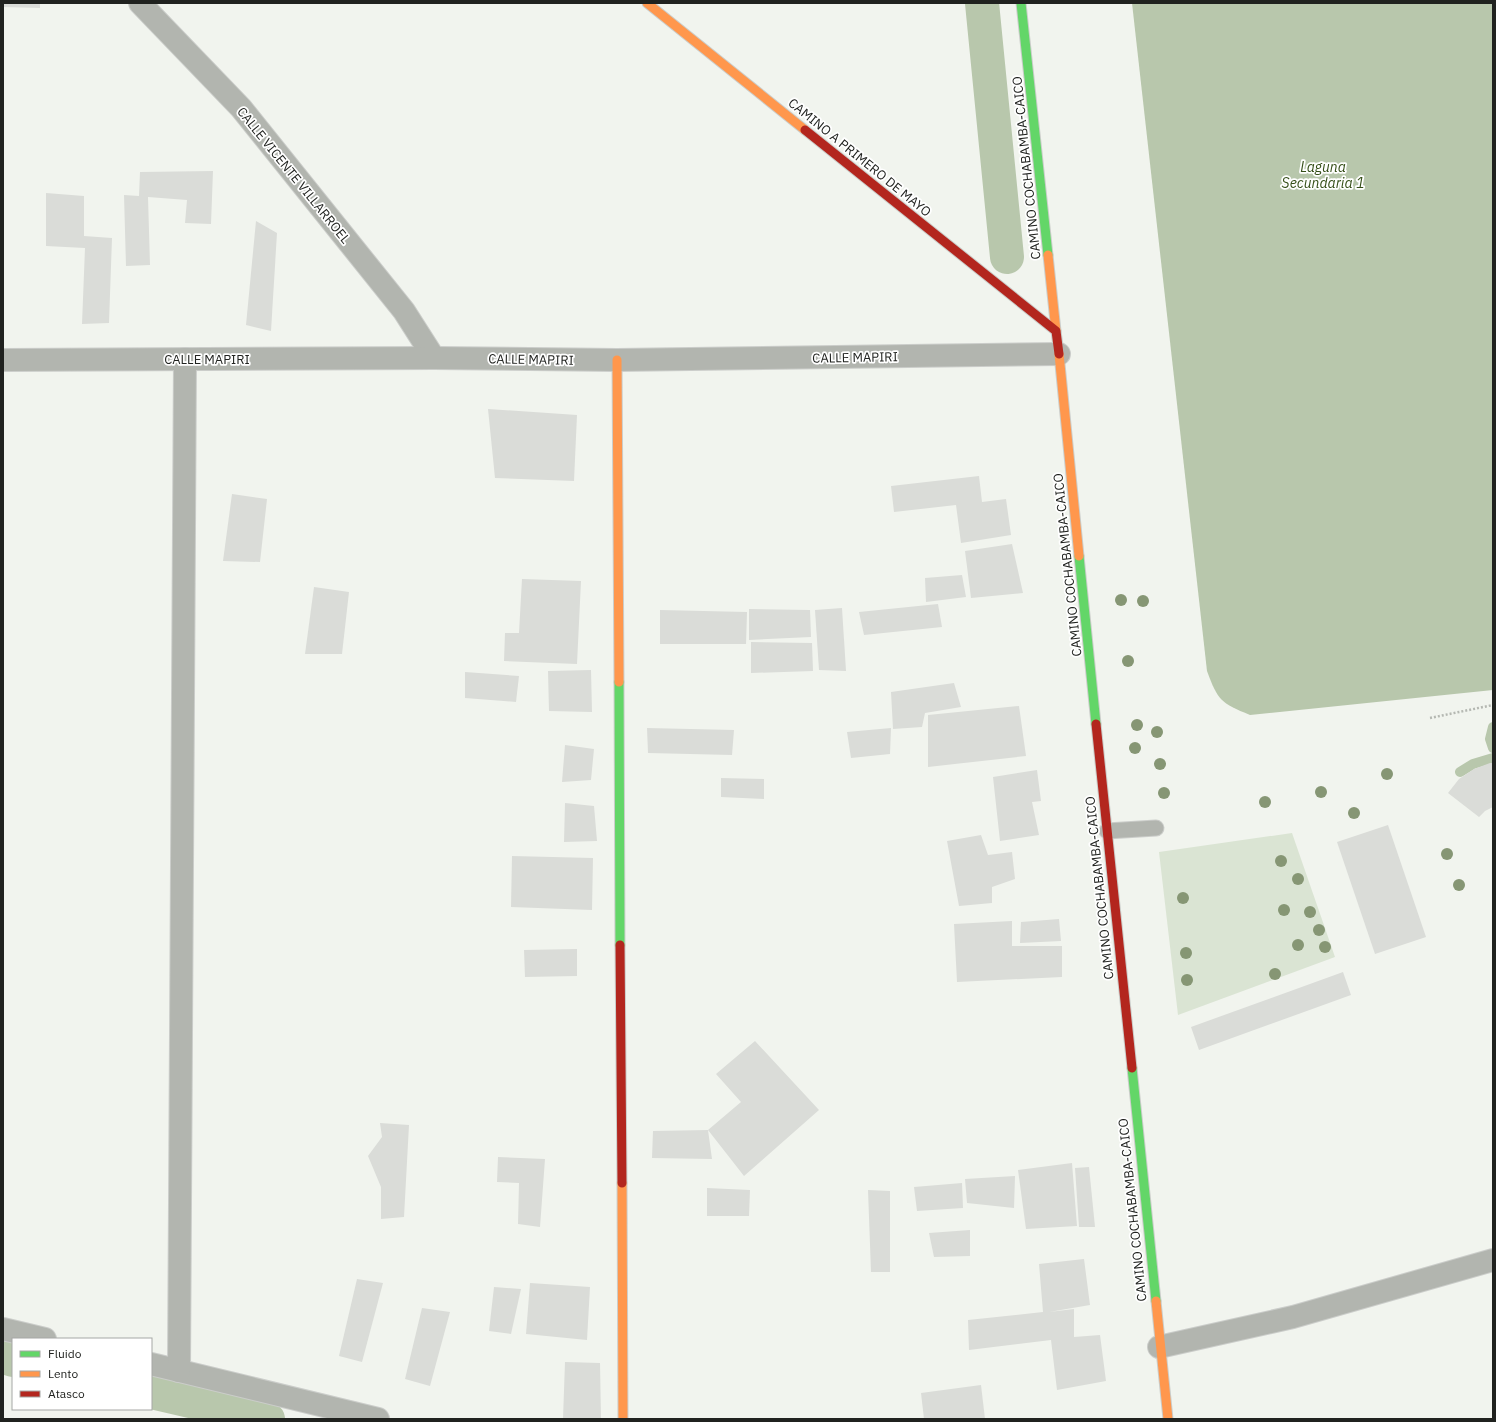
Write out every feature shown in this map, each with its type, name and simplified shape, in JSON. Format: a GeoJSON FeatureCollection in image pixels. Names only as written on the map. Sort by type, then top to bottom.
{"type":"FeatureCollection","features":[{"type":"Feature","properties":{"kind":"main road","name":"CAMINO A PRIMERO DE MAYO"},"geometry":{"type":"LineString","coordinates":[[647,3],[1056,331]]}},
{"type":"Feature","properties":{"kind":"main road","name":"CAMINO COCHABAMBA-CAICO"},"geometry":{"type":"LineString","coordinates":[[1021,3],[1059,354],[1159,1347],[1168,1419]]}},
{"type":"Feature","properties":{"kind":"main road"},"geometry":{"type":"LineString","coordinates":[[617,360],[623,1419]]}},
{"type":"Feature","properties":{"kind":"street","name":"CALLE VICENTE VILLARROEL"},"geometry":{"type":"LineString","coordinates":[[140,3],[241,108],[404,311],[434,358]]}},
{"type":"Feature","properties":{"kind":"street","name":"CALLE MAPIRI"},"geometry":{"type":"LineString","coordinates":[[3,360],[434,358],[617,360],[1059,354]]}},
{"type":"Feature","properties":{"kind":"street"},"geometry":{"type":"LineString","coordinates":[[179,1370],[185,359]]}},
{"type":"Feature","properties":{"kind":"street"},"geometry":{"type":"LineString","coordinates":[[1159,1347],[1294,1317],[1493,1260]]}},
{"type":"Feature","properties":{"kind":"street"},"geometry":{"type":"LineString","coordinates":[[3,1329],[41,1338]]}},
{"type":"Feature","properties":{"kind":"street"},"geometry":{"type":"LineString","coordinates":[[152,1364],[378,1419]]}},
{"type":"Feature","properties":{"kind":"lane"},"geometry":{"type":"LineString","coordinates":[[1107,831],[1156,828]]}},
{"type":"Feature","properties":{"kind":"path"},"geometry":{"type":"LineString","coordinates":[[1430,718],[1493,705]]}},
{"type":"Feature","properties":{"kind":"shaded area"},"geometry":{"type":"Polygon","coordinates":[[[1292,833],[1335,957],[1178,1015],[1159,852],[1292,833]]]}},
{"type":"Feature","properties":{"kind":"water","name":"Laguna Secundaria 1"},"geometry":{"type":"Polygon","coordinates":[[[1132,3],[1493,3],[1493,690],[1250,715],[1227,704],[1214,689],[1207,671],[1132,3]]]}},
{"type":"Feature","properties":{"kind":"building"},"geometry":{"type":"Polygon","coordinates":[[[3,3],[40,3],[40,8],[3,7],[3,3]]]}},
{"type":"Feature","properties":{"kind":"building"},"geometry":{"type":"Polygon","coordinates":[[[213,171],[211,224],[185,223],[187,200],[148,197],[150,265],[126,266],[124,195],[139,196],[140,172],[213,171]]]}},
{"type":"Feature","properties":{"kind":"building"},"geometry":{"type":"Polygon","coordinates":[[[46,193],[84,196],[84,236],[112,238],[109,323],[82,324],[85,248],[46,246],[46,193]]]}},
{"type":"Feature","properties":{"kind":"building"},"geometry":{"type":"Polygon","coordinates":[[[256,221],[277,233],[271,331],[246,325],[256,221]]]}},
{"type":"Feature","properties":{"kind":"building"},"geometry":{"type":"Polygon","coordinates":[[[488,409],[577,415],[574,481],[495,478],[488,409]]]}},
{"type":"Feature","properties":{"kind":"building"},"geometry":{"type":"Polygon","coordinates":[[[979,476],[982,502],[1006,499],[1011,535],[961,543],[956,505],[894,512],[891,486],[979,476]]]}},
{"type":"Feature","properties":{"kind":"building"},"geometry":{"type":"Polygon","coordinates":[[[232,494],[267,499],[260,562],[223,561],[232,494]]]}},
{"type":"Feature","properties":{"kind":"building"},"geometry":{"type":"Polygon","coordinates":[[[1012,544],[1023,593],[971,598],[965,551],[1012,544]]]}},
{"type":"Feature","properties":{"kind":"building"},"geometry":{"type":"Polygon","coordinates":[[[962,575],[966,597],[926,602],[925,578],[962,575]]]}},
{"type":"Feature","properties":{"kind":"building"},"geometry":{"type":"Polygon","coordinates":[[[522,579],[581,581],[577,664],[504,661],[505,633],[519,633],[522,579]]]}},
{"type":"Feature","properties":{"kind":"building"},"geometry":{"type":"Polygon","coordinates":[[[314,587],[349,592],[342,654],[305,654],[314,587]]]}},
{"type":"Feature","properties":{"kind":"building"},"geometry":{"type":"Polygon","coordinates":[[[938,604],[942,627],[864,635],[859,612],[938,604]]]}},
{"type":"Feature","properties":{"kind":"building"},"geometry":{"type":"Polygon","coordinates":[[[842,608],[846,671],[819,670],[815,610],[842,608]]]}},
{"type":"Feature","properties":{"kind":"building"},"geometry":{"type":"Polygon","coordinates":[[[749,609],[810,610],[811,637],[749,640],[749,609]]]}},
{"type":"Feature","properties":{"kind":"building"},"geometry":{"type":"Polygon","coordinates":[[[660,610],[747,612],[746,644],[660,644],[660,610]]]}},
{"type":"Feature","properties":{"kind":"building"},"geometry":{"type":"Polygon","coordinates":[[[751,642],[812,643],[813,671],[751,673],[751,642]]]}},
{"type":"Feature","properties":{"kind":"building"},"geometry":{"type":"Polygon","coordinates":[[[591,670],[592,712],[549,711],[548,671],[591,670]]]}},
{"type":"Feature","properties":{"kind":"building"},"geometry":{"type":"Polygon","coordinates":[[[465,672],[519,676],[516,702],[465,698],[465,672]]]}},
{"type":"Feature","properties":{"kind":"building"},"geometry":{"type":"Polygon","coordinates":[[[954,683],[961,707],[925,713],[922,727],[893,729],[891,692],[954,683]]]}},
{"type":"Feature","properties":{"kind":"building"},"geometry":{"type":"Polygon","coordinates":[[[1019,706],[1026,756],[928,767],[928,715],[1019,706]]]}},
{"type":"Feature","properties":{"kind":"building"},"geometry":{"type":"Polygon","coordinates":[[[647,728],[734,730],[732,755],[648,753],[647,728]]]}},
{"type":"Feature","properties":{"kind":"building"},"geometry":{"type":"Polygon","coordinates":[[[891,728],[890,754],[851,758],[847,732],[891,728]]]}},
{"type":"Feature","properties":{"kind":"building"},"geometry":{"type":"Polygon","coordinates":[[[565,745],[594,749],[591,780],[562,782],[565,745]]]}},
{"type":"Feature","properties":{"kind":"building"},"geometry":{"type":"Polygon","coordinates":[[[1493,763],[1493,807],[1485,811],[1479,817],[1448,793],[1459,779],[1474,769],[1493,763]]]}},
{"type":"Feature","properties":{"kind":"building"},"geometry":{"type":"Polygon","coordinates":[[[1037,770],[1041,801],[1032,802],[1039,835],[1000,841],[993,777],[1037,770]]]}},
{"type":"Feature","properties":{"kind":"building"},"geometry":{"type":"Polygon","coordinates":[[[721,778],[764,779],[764,799],[721,797],[721,778]]]}},
{"type":"Feature","properties":{"kind":"building"},"geometry":{"type":"Polygon","coordinates":[[[565,803],[594,806],[597,841],[564,842],[565,803]]]}},
{"type":"Feature","properties":{"kind":"building"},"geometry":{"type":"Polygon","coordinates":[[[1388,825],[1426,937],[1375,954],[1337,842],[1388,825]]]}},
{"type":"Feature","properties":{"kind":"building"},"geometry":{"type":"Polygon","coordinates":[[[981,835],[988,855],[1012,852],[1015,879],[992,887],[992,903],[959,906],[947,841],[981,835]]]}},
{"type":"Feature","properties":{"kind":"building"},"geometry":{"type":"Polygon","coordinates":[[[512,856],[593,858],[592,910],[511,907],[512,856]]]}},
{"type":"Feature","properties":{"kind":"building"},"geometry":{"type":"Polygon","coordinates":[[[1059,919],[1061,941],[1020,943],[1021,922],[1059,919]]]}},
{"type":"Feature","properties":{"kind":"building"},"geometry":{"type":"Polygon","coordinates":[[[1012,921],[1012,946],[1062,946],[1062,977],[957,982],[954,924],[1012,921]]]}},
{"type":"Feature","properties":{"kind":"building"},"geometry":{"type":"Polygon","coordinates":[[[577,949],[577,976],[525,977],[524,950],[577,949]]]}},
{"type":"Feature","properties":{"kind":"building"},"geometry":{"type":"Polygon","coordinates":[[[1343,972],[1351,995],[1199,1050],[1191,1027],[1343,972]]]}},
{"type":"Feature","properties":{"kind":"building"},"geometry":{"type":"Polygon","coordinates":[[[755,1041],[819,1110],[744,1176],[708,1130],[741,1102],[716,1074],[755,1041]]]}},
{"type":"Feature","properties":{"kind":"building"},"geometry":{"type":"Polygon","coordinates":[[[380,1123],[409,1125],[404,1217],[381,1219],[381,1187],[368,1156],[382,1137],[380,1123]]]}},
{"type":"Feature","properties":{"kind":"building"},"geometry":{"type":"Polygon","coordinates":[[[708,1130],[712,1159],[652,1158],[653,1131],[708,1130]]]}},
{"type":"Feature","properties":{"kind":"building"},"geometry":{"type":"Polygon","coordinates":[[[498,1157],[545,1159],[540,1227],[518,1224],[519,1183],[497,1182],[498,1157]]]}},
{"type":"Feature","properties":{"kind":"building"},"geometry":{"type":"Polygon","coordinates":[[[1072,1163],[1077,1226],[1026,1229],[1018,1170],[1072,1163]]]}},
{"type":"Feature","properties":{"kind":"building"},"geometry":{"type":"Polygon","coordinates":[[[1089,1167],[1095,1227],[1079,1227],[1075,1168],[1089,1167]]]}},
{"type":"Feature","properties":{"kind":"building"},"geometry":{"type":"Polygon","coordinates":[[[1015,1176],[1014,1208],[967,1203],[965,1179],[1015,1176]]]}},
{"type":"Feature","properties":{"kind":"building"},"geometry":{"type":"Polygon","coordinates":[[[962,1183],[963,1208],[917,1211],[914,1187],[962,1183]]]}},
{"type":"Feature","properties":{"kind":"building"},"geometry":{"type":"Polygon","coordinates":[[[707,1188],[750,1190],[749,1216],[707,1216],[707,1188]]]}},
{"type":"Feature","properties":{"kind":"building"},"geometry":{"type":"Polygon","coordinates":[[[868,1190],[890,1191],[890,1272],[871,1272],[868,1190]]]}},
{"type":"Feature","properties":{"kind":"building"},"geometry":{"type":"Polygon","coordinates":[[[970,1230],[970,1256],[934,1257],[929,1233],[970,1230]]]}},
{"type":"Feature","properties":{"kind":"building"},"geometry":{"type":"Polygon","coordinates":[[[1084,1259],[1090,1305],[1049,1312],[1074,1309],[1074,1337],[1100,1335],[1106,1381],[1057,1390],[1051,1340],[969,1350],[968,1320],[1043,1312],[1039,1264],[1084,1259]]]}},
{"type":"Feature","properties":{"kind":"building"},"geometry":{"type":"Polygon","coordinates":[[[357,1279],[383,1283],[362,1362],[339,1356],[357,1279]]]}},
{"type":"Feature","properties":{"kind":"building"},"geometry":{"type":"Polygon","coordinates":[[[530,1283],[590,1287],[587,1340],[526,1334],[530,1283]]]}},
{"type":"Feature","properties":{"kind":"building"},"geometry":{"type":"Polygon","coordinates":[[[494,1287],[521,1289],[511,1334],[489,1331],[494,1287]]]}},
{"type":"Feature","properties":{"kind":"building"},"geometry":{"type":"Polygon","coordinates":[[[422,1308],[450,1312],[430,1386],[405,1379],[422,1308]]]}},
{"type":"Feature","properties":{"kind":"building"},"geometry":{"type":"Polygon","coordinates":[[[565,1362],[600,1363],[601,1419],[563,1419],[565,1362]]]}},
{"type":"Feature","properties":{"kind":"building"},"geometry":{"type":"Polygon","coordinates":[[[981,1385],[985,1419],[924,1419],[921,1393],[981,1385]]]}},
{"type":"Feature","properties":{"kind":"waterway"},"geometry":{"type":"LineString","coordinates":[[982,3],[1007,257]]}},
{"type":"Feature","properties":{"kind":"waterway"},"geometry":{"type":"LineString","coordinates":[[1493,727],[1490,739],[1493,748]]}},
{"type":"Feature","properties":{"kind":"waterway"},"geometry":{"type":"LineString","coordinates":[[1460,772],[1473,764],[1493,758]]}},
{"type":"Feature","properties":{"kind":"waterway"},"geometry":{"type":"LineString","coordinates":[[3,1357],[12,1360]]}},
{"type":"Feature","properties":{"kind":"waterway"},"geometry":{"type":"LineString","coordinates":[[152,1392],[268,1419]]}},
{"type":"Feature","properties":{"kind":"traffic: fast"},"geometry":{"type":"LineString","coordinates":[[1021,3],[1048,255]]}},
{"type":"Feature","properties":{"kind":"traffic: fast"},"geometry":{"type":"LineString","coordinates":[[1079,556],[1096,724]]}},
{"type":"Feature","properties":{"kind":"traffic: fast"},"geometry":{"type":"LineString","coordinates":[[619,682],[620,945]]}},
{"type":"Feature","properties":{"kind":"traffic: fast"},"geometry":{"type":"LineString","coordinates":[[1132,1068],[1156,1301]]}},
{"type":"Feature","properties":{"kind":"traffic: slow"},"geometry":{"type":"LineString","coordinates":[[647,3],[805,130]]}},
{"type":"Feature","properties":{"kind":"traffic: slow"},"geometry":{"type":"LineString","coordinates":[[1048,255],[1056,331]]}},
{"type":"Feature","properties":{"kind":"traffic: slow"},"geometry":{"type":"LineString","coordinates":[[1059,354],[1079,556]]}},
{"type":"Feature","properties":{"kind":"traffic: slow"},"geometry":{"type":"LineString","coordinates":[[617,360],[619,682]]}},
{"type":"Feature","properties":{"kind":"traffic: slow"},"geometry":{"type":"LineString","coordinates":[[622,1183],[623,1419]]}},
{"type":"Feature","properties":{"kind":"traffic: slow"},"geometry":{"type":"LineString","coordinates":[[1156,1301],[1168,1419]]}},
{"type":"Feature","properties":{"kind":"traffic: jam"},"geometry":{"type":"LineString","coordinates":[[805,130],[1056,331],[1059,354]]}},
{"type":"Feature","properties":{"kind":"traffic: jam"},"geometry":{"type":"LineString","coordinates":[[1096,724],[1132,1068]]}},
{"type":"Feature","properties":{"kind":"traffic: jam"},"geometry":{"type":"LineString","coordinates":[[620,945],[622,1183]]}}]}
